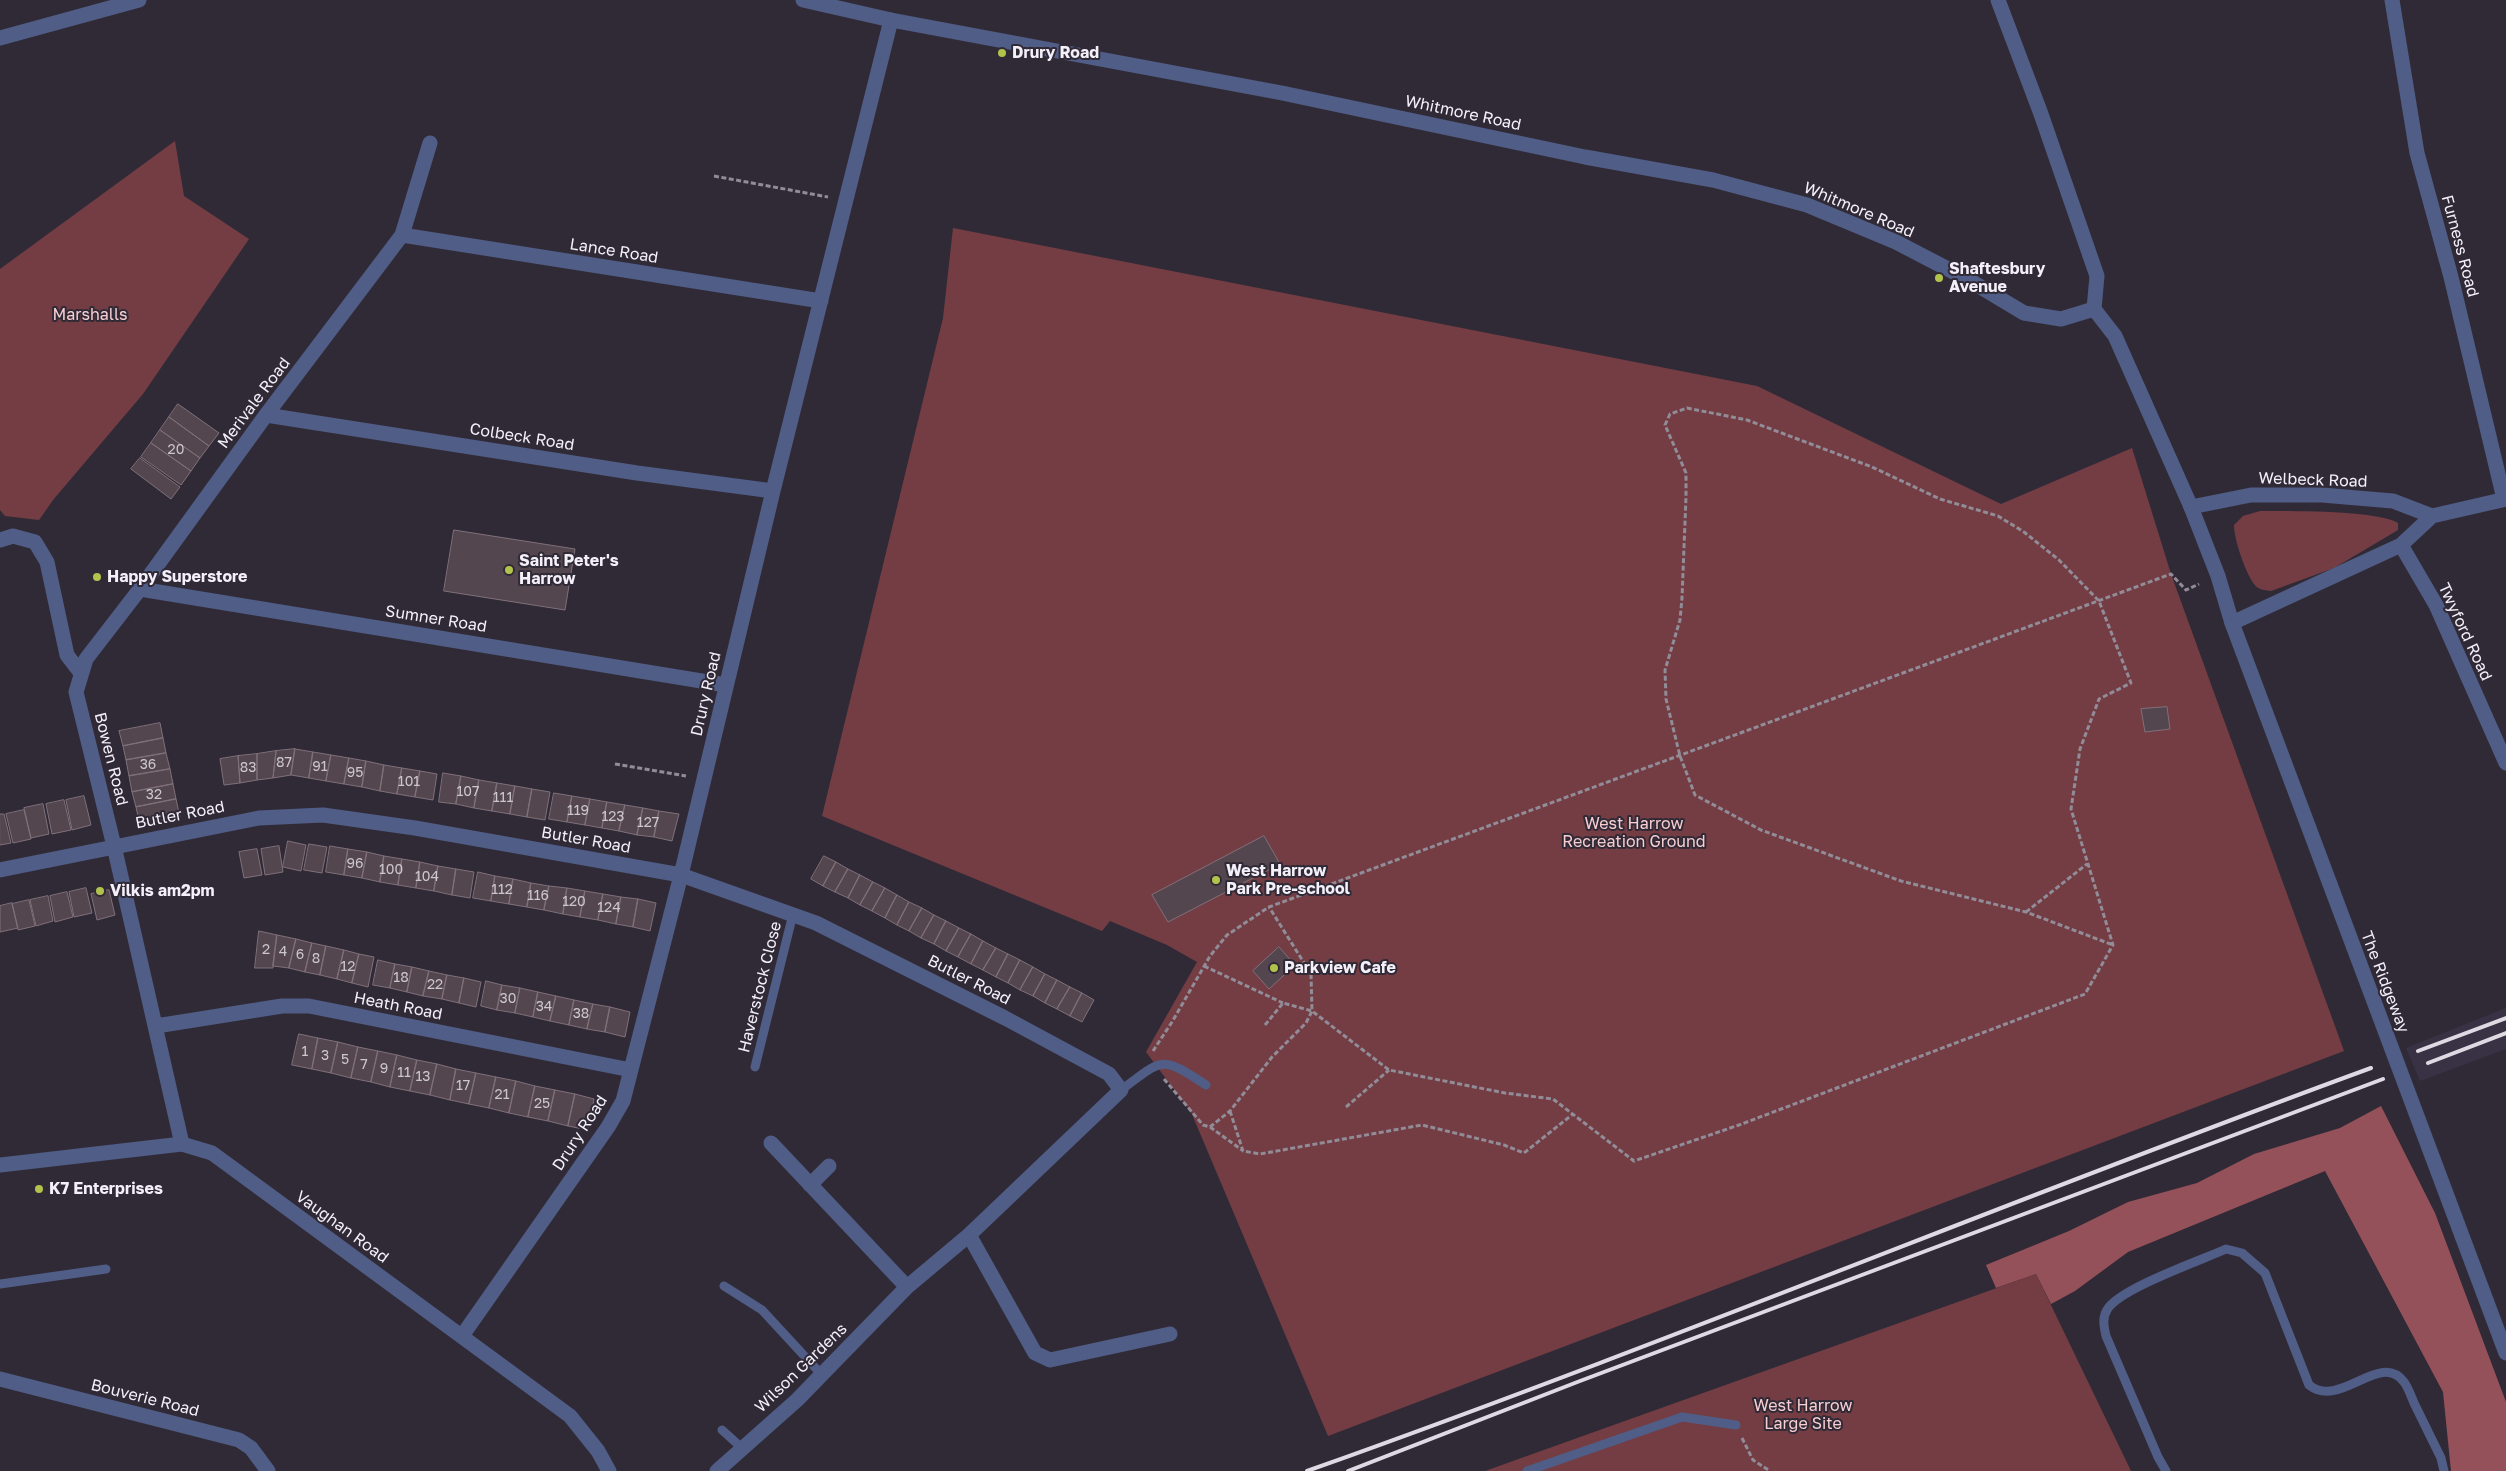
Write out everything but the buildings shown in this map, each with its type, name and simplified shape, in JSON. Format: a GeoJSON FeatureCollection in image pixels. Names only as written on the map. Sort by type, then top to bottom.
{"type":"FeatureCollection","features":[{"type":"Feature","properties":{"kind":"street"},"geometry":{"type":"LineString","coordinates":[[0,38],[139,0]]}},
{"type":"Feature","properties":{"kind":"street","name":"Whitmore Road"},"geometry":{"type":"LineString","coordinates":[[803,0],[891,20],[1282,94],[1585,157],[1714,180],[1807,205],[1896,242],[1969,280],[2024,313],[2060,320],[2094,309]]}},
{"type":"Feature","properties":{"kind":"street"},"geometry":{"type":"LineString","coordinates":[[1998,0],[2041,114],[2097,276],[2094,309],[2115,336],[2191,507],[2218,576],[2232,623],[2401,545],[2432,516],[2505,499]]}},
{"type":"Feature","properties":{"kind":"street","name":"Furness Road"},"geometry":{"type":"LineString","coordinates":[[2392,0],[2417,153],[2451,277],[2505,499]]}},
{"type":"Feature","properties":{"kind":"street","name":"Drury Road"},"geometry":{"type":"LineString","coordinates":[[462,1336],[608,1128],[622,1101],[681,875],[773,491],[891,20]]}},
{"type":"Feature","properties":{"kind":"street","name":"Merivale Road"},"geometry":{"type":"LineString","coordinates":[[80,672],[86,659],[402,235],[430,142]]}},
{"type":"Feature","properties":{"kind":"street","name":"Lance Road"},"geometry":{"type":"LineString","coordinates":[[402,235],[821,301]]}},
{"type":"Feature","properties":{"kind":"street","name":"Colbeck Road"},"geometry":{"type":"LineString","coordinates":[[266,415],[773,491]]}},
{"type":"Feature","properties":{"kind":"street","name":"Welbeck Road"},"geometry":{"type":"LineString","coordinates":[[2191,507],[2251,496],[2322,495],[2393,502],[2432,516]]}},
{"type":"Feature","properties":{"kind":"street"},"geometry":{"type":"LineString","coordinates":[[0,540],[14,536],[35,542],[47,562],[67,655],[80,672]]}},
{"type":"Feature","properties":{"kind":"street","name":"Twyford Road"},"geometry":{"type":"LineString","coordinates":[[2401,545],[2436,605],[2506,763]]}},
{"type":"Feature","properties":{"kind":"street","name":"Sumner Road"},"geometry":{"type":"LineString","coordinates":[[140,589],[726,685]]}},
{"type":"Feature","properties":{"kind":"street","name":"The Ridgeway"},"geometry":{"type":"LineString","coordinates":[[2232,623],[2506,1354]]}},
{"type":"Feature","properties":{"kind":"street","name":"Bowen Road"},"geometry":{"type":"LineString","coordinates":[[80,672],[76,692],[114,846],[182,1144]]}},
{"type":"Feature","properties":{"kind":"street","name":"Butler Road"},"geometry":{"type":"LineString","coordinates":[[0,870],[259,818],[323,815],[415,828],[681,875],[793,914],[885,957],[1109,1074],[1121,1090]]}},
{"type":"Feature","properties":{"kind":"street","name":"Heath Road"},"geometry":{"type":"LineString","coordinates":[[156,1026],[282,1006],[309,1006],[631,1070]]}},
{"type":"Feature","properties":{"kind":"street","name":"Wilson Gardens"},"geometry":{"type":"LineString","coordinates":[[716,1471],[822,1375],[907,1287],[969,1235],[1121,1090]]}},
{"type":"Feature","properties":{"kind":"street","name":"Vaughan Road"},"geometry":{"type":"LineString","coordinates":[[0,1165],[182,1144],[212,1153],[570,1416],[598,1451],[609,1471]]}},
{"type":"Feature","properties":{"kind":"street"},"geometry":{"type":"LineString","coordinates":[[771,1144],[907,1287]]}},
{"type":"Feature","properties":{"kind":"street"},"geometry":{"type":"LineString","coordinates":[[810,1185],[829,1166]]}},
{"type":"Feature","properties":{"kind":"street"},"geometry":{"type":"LineString","coordinates":[[969,1235],[1035,1353],[1050,1360],[1170,1334]]}},
{"type":"Feature","properties":{"kind":"street","name":"Bouverie Road"},"geometry":{"type":"LineString","coordinates":[[0,1379],[239,1440],[250,1448],[268,1471]]}},
{"type":"Feature","properties":{"kind":"lane","name":"Haverstock Close"},"geometry":{"type":"LineString","coordinates":[[755,1067],[793,914]]}},
{"type":"Feature","properties":{"kind":"lane"},"geometry":{"type":"LineString","coordinates":[[1121,1090],[1153,1066],[1162,1063],[1175,1065],[1206,1085]]}},
{"type":"Feature","properties":{"kind":"lane"},"geometry":{"type":"LineString","coordinates":[[2166,1471],[2158,1457],[2106,1336],[2103,1324],[2107,1309],[2123,1294],[2226,1249],[2242,1253],[2265,1273],[2309,1385],[2317,1391],[2330,1392],[2379,1373],[2391,1372],[2403,1381],[2441,1458],[2444,1471]]}},
{"type":"Feature","properties":{"kind":"lane"},"geometry":{"type":"LineString","coordinates":[[0,1284],[106,1269]]}},
{"type":"Feature","properties":{"kind":"lane"},"geometry":{"type":"LineString","coordinates":[[724,1286],[762,1310],[822,1375]]}},
{"type":"Feature","properties":{"kind":"lane"},"geometry":{"type":"LineString","coordinates":[[1527,1471],[1682,1417],[1736,1425]]}},
{"type":"Feature","properties":{"kind":"lane"},"geometry":{"type":"LineString","coordinates":[[722,1430],[742,1448]]}},
{"type":"Feature","properties":{"kind":"path"},"geometry":{"type":"LineString","coordinates":[[714,176],[846,200]]}},
{"type":"Feature","properties":{"kind":"path"},"geometry":{"type":"LineString","coordinates":[[1204,966],[1283,1003],[1312,1011],[1389,1070],[1506,1093],[1553,1099],[1634,1161],[1739,1125],[2085,994],[2113,945],[2071,809],[2080,749],[2099,699],[2131,683],[2099,601],[2059,560],[2024,532],[1998,516],[1940,499],[1872,467],[1747,420],[1701,409],[1687,408],[1670,414],[1665,426],[1686,473],[1680,620],[1665,670],[1666,699],[1680,756],[1695,795],[1761,830],[1901,881],[2026,912],[2113,945]]}},
{"type":"Feature","properties":{"kind":"path"},"geometry":{"type":"LineString","coordinates":[[1150,1056],[1204,966],[1227,935],[1269,907],[2172,574],[2186,590],[2199,584]]}},
{"type":"Feature","properties":{"kind":"path"},"geometry":{"type":"LineString","coordinates":[[615,764],[704,779]]}},
{"type":"Feature","properties":{"kind":"path"},"geometry":{"type":"LineString","coordinates":[[2026,912],[2087,864]]}},
{"type":"Feature","properties":{"kind":"path"},"geometry":{"type":"LineString","coordinates":[[1210,1127],[1230,1111],[1272,1057],[1306,1023],[1312,1011],[1311,974],[1269,907]]}},
{"type":"Feature","properties":{"kind":"path"},"geometry":{"type":"LineString","coordinates":[[1265,1025],[1283,1003]]}},
{"type":"Feature","properties":{"kind":"path"},"geometry":{"type":"LineString","coordinates":[[1346,1107],[1389,1070]]}},
{"type":"Feature","properties":{"kind":"path"},"geometry":{"type":"LineString","coordinates":[[1162,1077],[1203,1126],[1210,1127],[1243,1151],[1260,1154],[1281,1152],[1422,1125],[1504,1145],[1524,1153],[1573,1114]]}},
{"type":"Feature","properties":{"kind":"path"},"geometry":{"type":"LineString","coordinates":[[1230,1111],[1243,1151]]}},
{"type":"Feature","properties":{"kind":"path"},"geometry":{"type":"LineString","coordinates":[[1736,1425],[1753,1460],[1770,1471]]}},
{"type":"Feature","properties":{"kind":"shaded area"},"geometry":{"type":"Polygon","coordinates":[[[2506,1008],[2506,1049],[2420,1081],[2406,1048],[2506,1008]]]}},
{"type":"Feature","properties":{"kind":"shaded area"},"geometry":{"type":"Polygon","coordinates":[[[2381,1106],[2435,1213],[2506,1402],[2506,1471],[2451,1471],[2443,1392],[2325,1171],[2128,1252],[2075,1291],[2051,1304],[2036,1274],[1996,1288],[1986,1265],[2069,1231],[2128,1202],[2197,1183],[2254,1154],[2340,1128],[2381,1106]]]}},
{"type":"Feature","properties":{"kind":"green space","name":"Marshalls"},"geometry":{"type":"Polygon","coordinates":[[[175,141],[184,196],[249,239],[143,394],[53,500],[39,520],[5,516],[0,510],[0,269],[175,141]]]}},
{"type":"Feature","properties":{"kind":"green space","name":"West Harrow Recreation Ground"},"geometry":{"type":"Polygon","coordinates":[[[953,228],[1757,386],[2001,504],[2132,448],[2171,574],[2344,1051],[1328,1436],[1191,1112],[1146,1052],[1197,962],[1167,945],[1110,921],[1102,931],[822,816],[943,318],[953,228]]]}},
{"type":"Feature","properties":{"kind":"green space"},"geometry":{"type":"Polygon","coordinates":[[[2260,511],[2352,513],[2387,519],[2398,523],[2398,530],[2334,568],[2271,591],[2262,589],[2254,584],[2247,572],[2234,531],[2234,525],[2243,516],[2260,511]]]}},
{"type":"Feature","properties":{"kind":"green space","name":"West Harrow Large Site"},"geometry":{"type":"Polygon","coordinates":[[[2036,1274],[2131,1471],[1485,1471],[2036,1274]]]}},
{"type":"Feature","properties":{"kind":"railway"},"geometry":{"type":"LineString","coordinates":[[2418,1051],[2506,1018]]}},
{"type":"Feature","properties":{"kind":"railway"},"geometry":{"type":"LineString","coordinates":[[2428,1063],[2506,1033]]}},
{"type":"Feature","properties":{"kind":"railway"},"geometry":{"type":"LineString","coordinates":[[1307,1471],[1574,1373],[2238,1117],[2371,1068]]}},
{"type":"Feature","properties":{"kind":"railway"},"geometry":{"type":"LineString","coordinates":[[1348,1471],[1580,1381],[2383,1079]]}},
{"type":"Feature","properties":{"kind":"place","name":"Drury Road"},"geometry":{"type":"Point","coordinates":[1002,53]}},
{"type":"Feature","properties":{"kind":"place","name":"Shaftesbury Avenue"},"geometry":{"type":"Point","coordinates":[1939,278]}},
{"type":"Feature","properties":{"kind":"place","name":"Saint Peter's Harrow"},"geometry":{"type":"Point","coordinates":[509,570]}},
{"type":"Feature","properties":{"kind":"place","name":"Happy Superstore"},"geometry":{"type":"Point","coordinates":[97,577]}},
{"type":"Feature","properties":{"kind":"place","name":"West Harrow Park Pre-school"},"geometry":{"type":"Point","coordinates":[1216,880]}},
{"type":"Feature","properties":{"kind":"place","name":"Vilkis am2pm"},"geometry":{"type":"Point","coordinates":[100,891]}},
{"type":"Feature","properties":{"kind":"place","name":"Parkview Cafe"},"geometry":{"type":"Point","coordinates":[1274,968]}},
{"type":"Feature","properties":{"kind":"place","name":"K7 Enterprises"},"geometry":{"type":"Point","coordinates":[39,1189]}}]}
